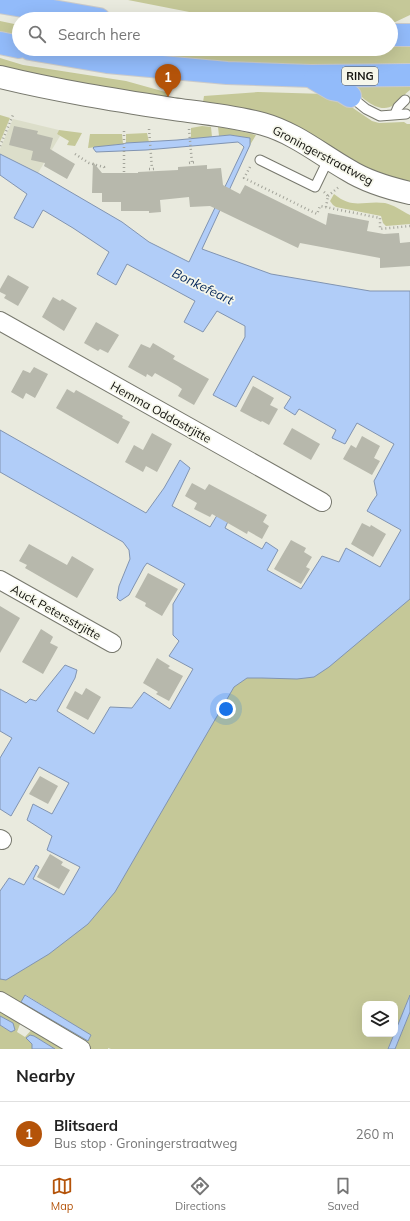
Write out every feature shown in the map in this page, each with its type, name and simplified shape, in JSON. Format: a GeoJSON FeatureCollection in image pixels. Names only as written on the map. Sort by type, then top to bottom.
{"type":"FeatureCollection","features":[{"type":"Feature","properties":{"kind":"main road"},"geometry":{"type":"LineString","coordinates":[[0,2],[58,12]]}},
{"type":"Feature","properties":{"kind":"main road"},"geometry":{"type":"LineString","coordinates":[[0,43],[12,46]]}},
{"type":"Feature","properties":{"kind":"main road","name":"RING"},"geometry":{"type":"LineString","coordinates":[[76,56],[115,62],[227,73],[311,76],[410,75]]}},
{"type":"Feature","properties":{"kind":"main road"},"geometry":{"type":"LineString","coordinates":[[311,76],[332,89],[350,96]]}},
{"type":"Feature","properties":{"kind":"street","name":"Groningerstraatweg"},"geometry":{"type":"LineString","coordinates":[[0,77],[28,84],[94,96],[264,124],[309,144],[329,158],[365,179],[387,188],[410,193]]}},
{"type":"Feature","properties":{"kind":"street","name":"Hemma Oddastrjitte"},"geometry":{"type":"LineString","coordinates":[[0,322],[322,502]]}},
{"type":"Feature","properties":{"kind":"street","name":"Auck Petersstrjitte"},"geometry":{"type":"LineString","coordinates":[[0,580],[112,643]]}},
{"type":"Feature","properties":{"kind":"street"},"geometry":{"type":"LineString","coordinates":[[0,1002],[81,1049]]}},
{"type":"Feature","properties":{"kind":"lane"},"geometry":{"type":"LineString","coordinates":[[350,96],[366,109],[380,116],[406,114]]}},
{"type":"Feature","properties":{"kind":"lane"},"geometry":{"type":"LineString","coordinates":[[395,114],[398,107],[405,100]]}},
{"type":"Feature","properties":{"kind":"lane"},"geometry":{"type":"LineString","coordinates":[[260,160],[315,187],[329,158]]}},
{"type":"Feature","properties":{"kind":"path"},"geometry":{"type":"LineString","coordinates":[[0,145],[13,115]]}},
{"type":"Feature","properties":{"kind":"path"},"geometry":{"type":"LineString","coordinates":[[149,129],[152,169]]}},
{"type":"Feature","properties":{"kind":"path"},"geometry":{"type":"LineString","coordinates":[[124,131],[124,172]]}},
{"type":"Feature","properties":{"kind":"path"},"geometry":{"type":"LineString","coordinates":[[190,136],[190,163],[196,162]]}},
{"type":"Feature","properties":{"kind":"path"},"geometry":{"type":"LineString","coordinates":[[75,154],[89,163],[104,167],[105,170]]}},
{"type":"Feature","properties":{"kind":"path"},"geometry":{"type":"LineString","coordinates":[[260,160],[254,158],[244,178],[317,214],[320,206],[380,218],[380,229],[410,226]]}},
{"type":"Feature","properties":{"kind":"path"},"geometry":{"type":"LineString","coordinates":[[328,196],[342,185]]}},
{"type":"Feature","properties":{"kind":"shaded area"},"geometry":{"type":"Polygon","coordinates":[[[13,119],[59,130],[57,134],[60,136],[38,173],[0,154],[0,149],[13,119]]]}},
{"type":"Feature","properties":{"kind":"green space"},"geometry":{"type":"Polygon","coordinates":[[[128,0],[410,0],[410,15],[398,21],[398,12],[189,12],[128,0]]]}},
{"type":"Feature","properties":{"kind":"green space"},"geometry":{"type":"Polygon","coordinates":[[[0,21],[12,24],[12,38],[0,35],[0,21]]]}},
{"type":"Feature","properties":{"kind":"green space"},"geometry":{"type":"Polygon","coordinates":[[[398,44],[410,44],[410,68],[254,67],[148,56],[398,56],[398,44]]]}},
{"type":"Feature","properties":{"kind":"green space"},"geometry":{"type":"Polygon","coordinates":[[[0,58],[23,65],[126,81],[169,93],[169,102],[0,71],[0,58]]]}},
{"type":"Feature","properties":{"kind":"green space"},"geometry":{"type":"Polygon","coordinates":[[[410,85],[410,90],[394,105],[388,108],[376,107],[371,104],[365,100],[352,86],[410,85]]]}},
{"type":"Feature","properties":{"kind":"green space"},"geometry":{"type":"Polygon","coordinates":[[[258,92],[326,94],[350,106],[372,121],[379,123],[404,122],[410,124],[410,185],[203,102],[204,96],[258,92]]]}},
{"type":"Feature","properties":{"kind":"green space"},"geometry":{"type":"Polygon","coordinates":[[[0,115],[10,118],[0,142],[0,115]]]}},
{"type":"Feature","properties":{"kind":"green space"},"geometry":{"type":"Polygon","coordinates":[[[202,126],[211,127],[212,137],[191,139],[191,128],[202,126]]]}},
{"type":"Feature","properties":{"kind":"green space"},"geometry":{"type":"Polygon","coordinates":[[[218,127],[256,135],[250,145],[249,138],[230,135],[219,136],[218,127]]]}},
{"type":"Feature","properties":{"kind":"green space"},"geometry":{"type":"Polygon","coordinates":[[[59,130],[82,133],[75,146],[67,145],[69,141],[57,134],[59,130]]]}},
{"type":"Feature","properties":{"kind":"green space"},"geometry":{"type":"Polygon","coordinates":[[[147,133],[149,142],[126,143],[126,134],[147,133]]]}},
{"type":"Feature","properties":{"kind":"green space"},"geometry":{"type":"Polygon","coordinates":[[[90,134],[122,134],[123,144],[88,148],[90,134]]]}},
{"type":"Feature","properties":{"kind":"green space"},"geometry":{"type":"Polygon","coordinates":[[[334,194],[347,202],[378,202],[392,205],[410,215],[410,224],[386,226],[383,223],[381,216],[336,207],[330,201],[334,194]]]}},
{"type":"Feature","properties":{"kind":"green space"},"geometry":{"type":"Polygon","coordinates":[[[410,579],[410,995],[398,1025],[398,1001],[362,1001],[362,1037],[393,1037],[388,1049],[89,1049],[0,998],[0,971],[41,942],[203,702],[410,579]],[[26,995],[22,1002],[88,1040],[90,1035],[26,995]]]}},
{"type":"Feature","properties":{"kind":"green space"},"geometry":{"type":"Polygon","coordinates":[[[0,1006],[22,1019],[17,1032],[25,1037],[35,1026],[73,1049],[55,1049],[34,1036],[32,1049],[0,1049],[0,1025],[11,1032],[13,1023],[0,1016],[0,1006]]]}},
{"type":"Feature","properties":{"kind":"green space"},"geometry":{"type":"Polygon","coordinates":[[[410,1012],[410,1049],[395,1049],[410,1012]]]}},
{"type":"Feature","properties":{"kind":"water","name":"Bonkefeart"},"geometry":{"type":"Polygon","coordinates":[[[230,135],[250,138],[250,145],[202,249],[271,274],[370,291],[410,291],[410,599],[329,667],[314,677],[297,679],[247,678],[234,687],[115,892],[88,924],[49,954],[6,980],[0,979],[0,891],[9,878],[24,885],[36,865],[39,867],[33,879],[64,895],[80,867],[47,850],[52,836],[27,820],[33,804],[52,814],[69,783],[39,767],[11,816],[0,809],[0,758],[12,738],[0,731],[0,689],[26,703],[30,699],[36,701],[65,665],[77,670],[75,678],[57,711],[94,734],[110,707],[132,708],[144,692],[170,709],[193,669],[169,656],[179,641],[173,635],[173,604],[185,584],[147,563],[129,595],[120,601],[117,598],[119,586],[130,559],[129,550],[123,542],[0,472],[0,430],[146,513],[164,488],[180,460],[190,468],[172,506],[210,527],[219,512],[230,517],[225,528],[262,549],[266,542],[278,550],[267,570],[301,589],[322,556],[339,562],[346,548],[380,567],[401,530],[367,511],[377,495],[374,481],[394,444],[357,423],[345,444],[332,438],[336,430],[299,409],[295,415],[284,408],[291,397],[253,376],[236,407],[213,395],[245,337],[245,326],[217,311],[203,332],[184,322],[195,301],[127,264],[116,285],[97,274],[109,252],[43,210],[33,228],[14,218],[27,194],[0,175],[0,154],[38,173],[122,222],[149,242],[189,262],[244,147],[238,142],[146,150],[96,152],[93,148],[126,143],[230,135]]]}},
{"type":"Feature","properties":{"kind":"water"},"geometry":{"type":"Polygon","coordinates":[[[25,995],[91,1035],[88,1041],[21,1002],[25,995]]]}},
{"type":"Feature","properties":{"kind":"water"},"geometry":{"type":"Polygon","coordinates":[[[410,995],[410,1012],[395,1049],[388,1049],[393,1037],[398,1037],[398,1024],[410,995]]]}},
{"type":"Feature","properties":{"kind":"water"},"geometry":{"type":"Polygon","coordinates":[[[0,1016],[13,1023],[15,1030],[11,1032],[0,1025],[0,1016]]]}},
{"type":"Feature","properties":{"kind":"water"},"geometry":{"type":"Polygon","coordinates":[[[30,1035],[55,1049],[32,1049],[32,1044],[26,1038],[30,1035]]]}},
{"type":"Feature","properties":{"kind":"building"},"geometry":{"type":"Polygon","coordinates":[[[14,126],[38,131],[37,134],[53,138],[50,149],[75,164],[67,179],[44,166],[45,163],[31,160],[33,151],[9,145],[14,126]]]}},
{"type":"Feature","properties":{"kind":"building"},"geometry":{"type":"Polygon","coordinates":[[[93,162],[102,173],[138,173],[178,170],[178,167],[207,165],[207,169],[221,168],[223,185],[240,194],[245,185],[326,225],[328,213],[369,221],[367,231],[384,234],[399,233],[400,243],[410,242],[410,266],[380,268],[380,258],[300,243],[298,248],[210,206],[190,207],[189,197],[160,200],[161,212],[149,213],[149,211],[121,211],[121,202],[102,202],[102,193],[92,193],[93,162]]]}},
{"type":"Feature","properties":{"kind":"building"},"geometry":{"type":"Polygon","coordinates":[[[8,275],[29,287],[18,306],[4,298],[6,295],[0,292],[0,289],[8,275]]]}},
{"type":"Feature","properties":{"kind":"building"},"geometry":{"type":"Polygon","coordinates":[[[53,297],[60,301],[62,299],[77,308],[64,331],[42,317],[53,297]]]}},
{"type":"Feature","properties":{"kind":"building"},"geometry":{"type":"Polygon","coordinates":[[[96,322],[119,335],[108,353],[100,349],[98,351],[84,343],[96,322]]]}},
{"type":"Feature","properties":{"kind":"building"},"geometry":{"type":"Polygon","coordinates":[[[153,343],[175,356],[173,359],[209,379],[194,405],[178,396],[182,389],[178,386],[155,373],[152,377],[147,374],[146,377],[128,367],[141,344],[150,348],[153,343]]]}},
{"type":"Feature","properties":{"kind":"building"},"geometry":{"type":"Polygon","coordinates":[[[34,367],[48,374],[35,398],[26,393],[23,399],[11,392],[23,370],[30,373],[34,367]]]}},
{"type":"Feature","properties":{"kind":"building"},"geometry":{"type":"Polygon","coordinates":[[[253,386],[274,398],[270,405],[278,409],[269,425],[240,411],[253,386]]]}},
{"type":"Feature","properties":{"kind":"building"},"geometry":{"type":"Polygon","coordinates":[[[67,389],[74,393],[76,390],[123,416],[122,418],[130,422],[118,444],[56,408],[67,389]]]}},
{"type":"Feature","properties":{"kind":"building"},"geometry":{"type":"Polygon","coordinates":[[[292,428],[320,444],[311,460],[283,444],[292,428]]]}},
{"type":"Feature","properties":{"kind":"building"},"geometry":{"type":"Polygon","coordinates":[[[152,433],[172,444],[157,472],[146,466],[143,472],[125,462],[134,445],[143,450],[152,433]]]}},
{"type":"Feature","properties":{"kind":"building"},"geometry":{"type":"Polygon","coordinates":[[[362,436],[380,446],[374,458],[380,461],[372,475],[343,459],[351,445],[356,448],[362,436]]]}},
{"type":"Feature","properties":{"kind":"building"},"geometry":{"type":"Polygon","coordinates":[[[192,483],[205,490],[209,484],[267,515],[263,522],[269,526],[262,539],[248,531],[247,534],[212,514],[210,517],[194,509],[197,503],[185,496],[192,483]]]}},
{"type":"Feature","properties":{"kind":"building"},"geometry":{"type":"Polygon","coordinates":[[[362,523],[370,527],[371,525],[386,534],[373,557],[351,544],[362,523]]]}},
{"type":"Feature","properties":{"kind":"building"},"geometry":{"type":"Polygon","coordinates":[[[291,540],[306,548],[304,552],[312,557],[306,567],[310,569],[301,584],[274,569],[291,540]]]}},
{"type":"Feature","properties":{"kind":"building"},"geometry":{"type":"Polygon","coordinates":[[[29,544],[67,565],[72,556],[94,569],[77,598],[25,568],[27,565],[19,561],[29,544]]]}},
{"type":"Feature","properties":{"kind":"building"},"geometry":{"type":"Polygon","coordinates":[[[148,573],[178,589],[162,616],[145,606],[146,603],[135,597],[148,573]]]}},
{"type":"Feature","properties":{"kind":"building"},"geometry":{"type":"Polygon","coordinates":[[[0,606],[20,618],[0,653],[0,606]]]}},
{"type":"Feature","properties":{"kind":"building"},"geometry":{"type":"Polygon","coordinates":[[[41,629],[53,637],[50,643],[58,647],[43,674],[22,662],[41,629]]]}},
{"type":"Feature","properties":{"kind":"building"},"geometry":{"type":"Polygon","coordinates":[[[157,658],[170,666],[168,668],[183,676],[169,701],[156,694],[158,692],[143,683],[157,658]]]}},
{"type":"Feature","properties":{"kind":"building"},"geometry":{"type":"Polygon","coordinates":[[[86,688],[101,697],[88,720],[66,708],[75,691],[82,695],[86,688]]]}},
{"type":"Feature","properties":{"kind":"building"},"geometry":{"type":"Polygon","coordinates":[[[40,776],[58,786],[48,804],[29,794],[40,776]]]}},
{"type":"Feature","properties":{"kind":"building"},"geometry":{"type":"Polygon","coordinates":[[[50,854],[63,862],[61,865],[70,870],[59,889],[37,877],[50,854]]]}},
{"type":"Feature","properties":{"kind":"place","name":"Blitsaerd"},"geometry":{"type":"Point","coordinates":[168,97]}}]}
